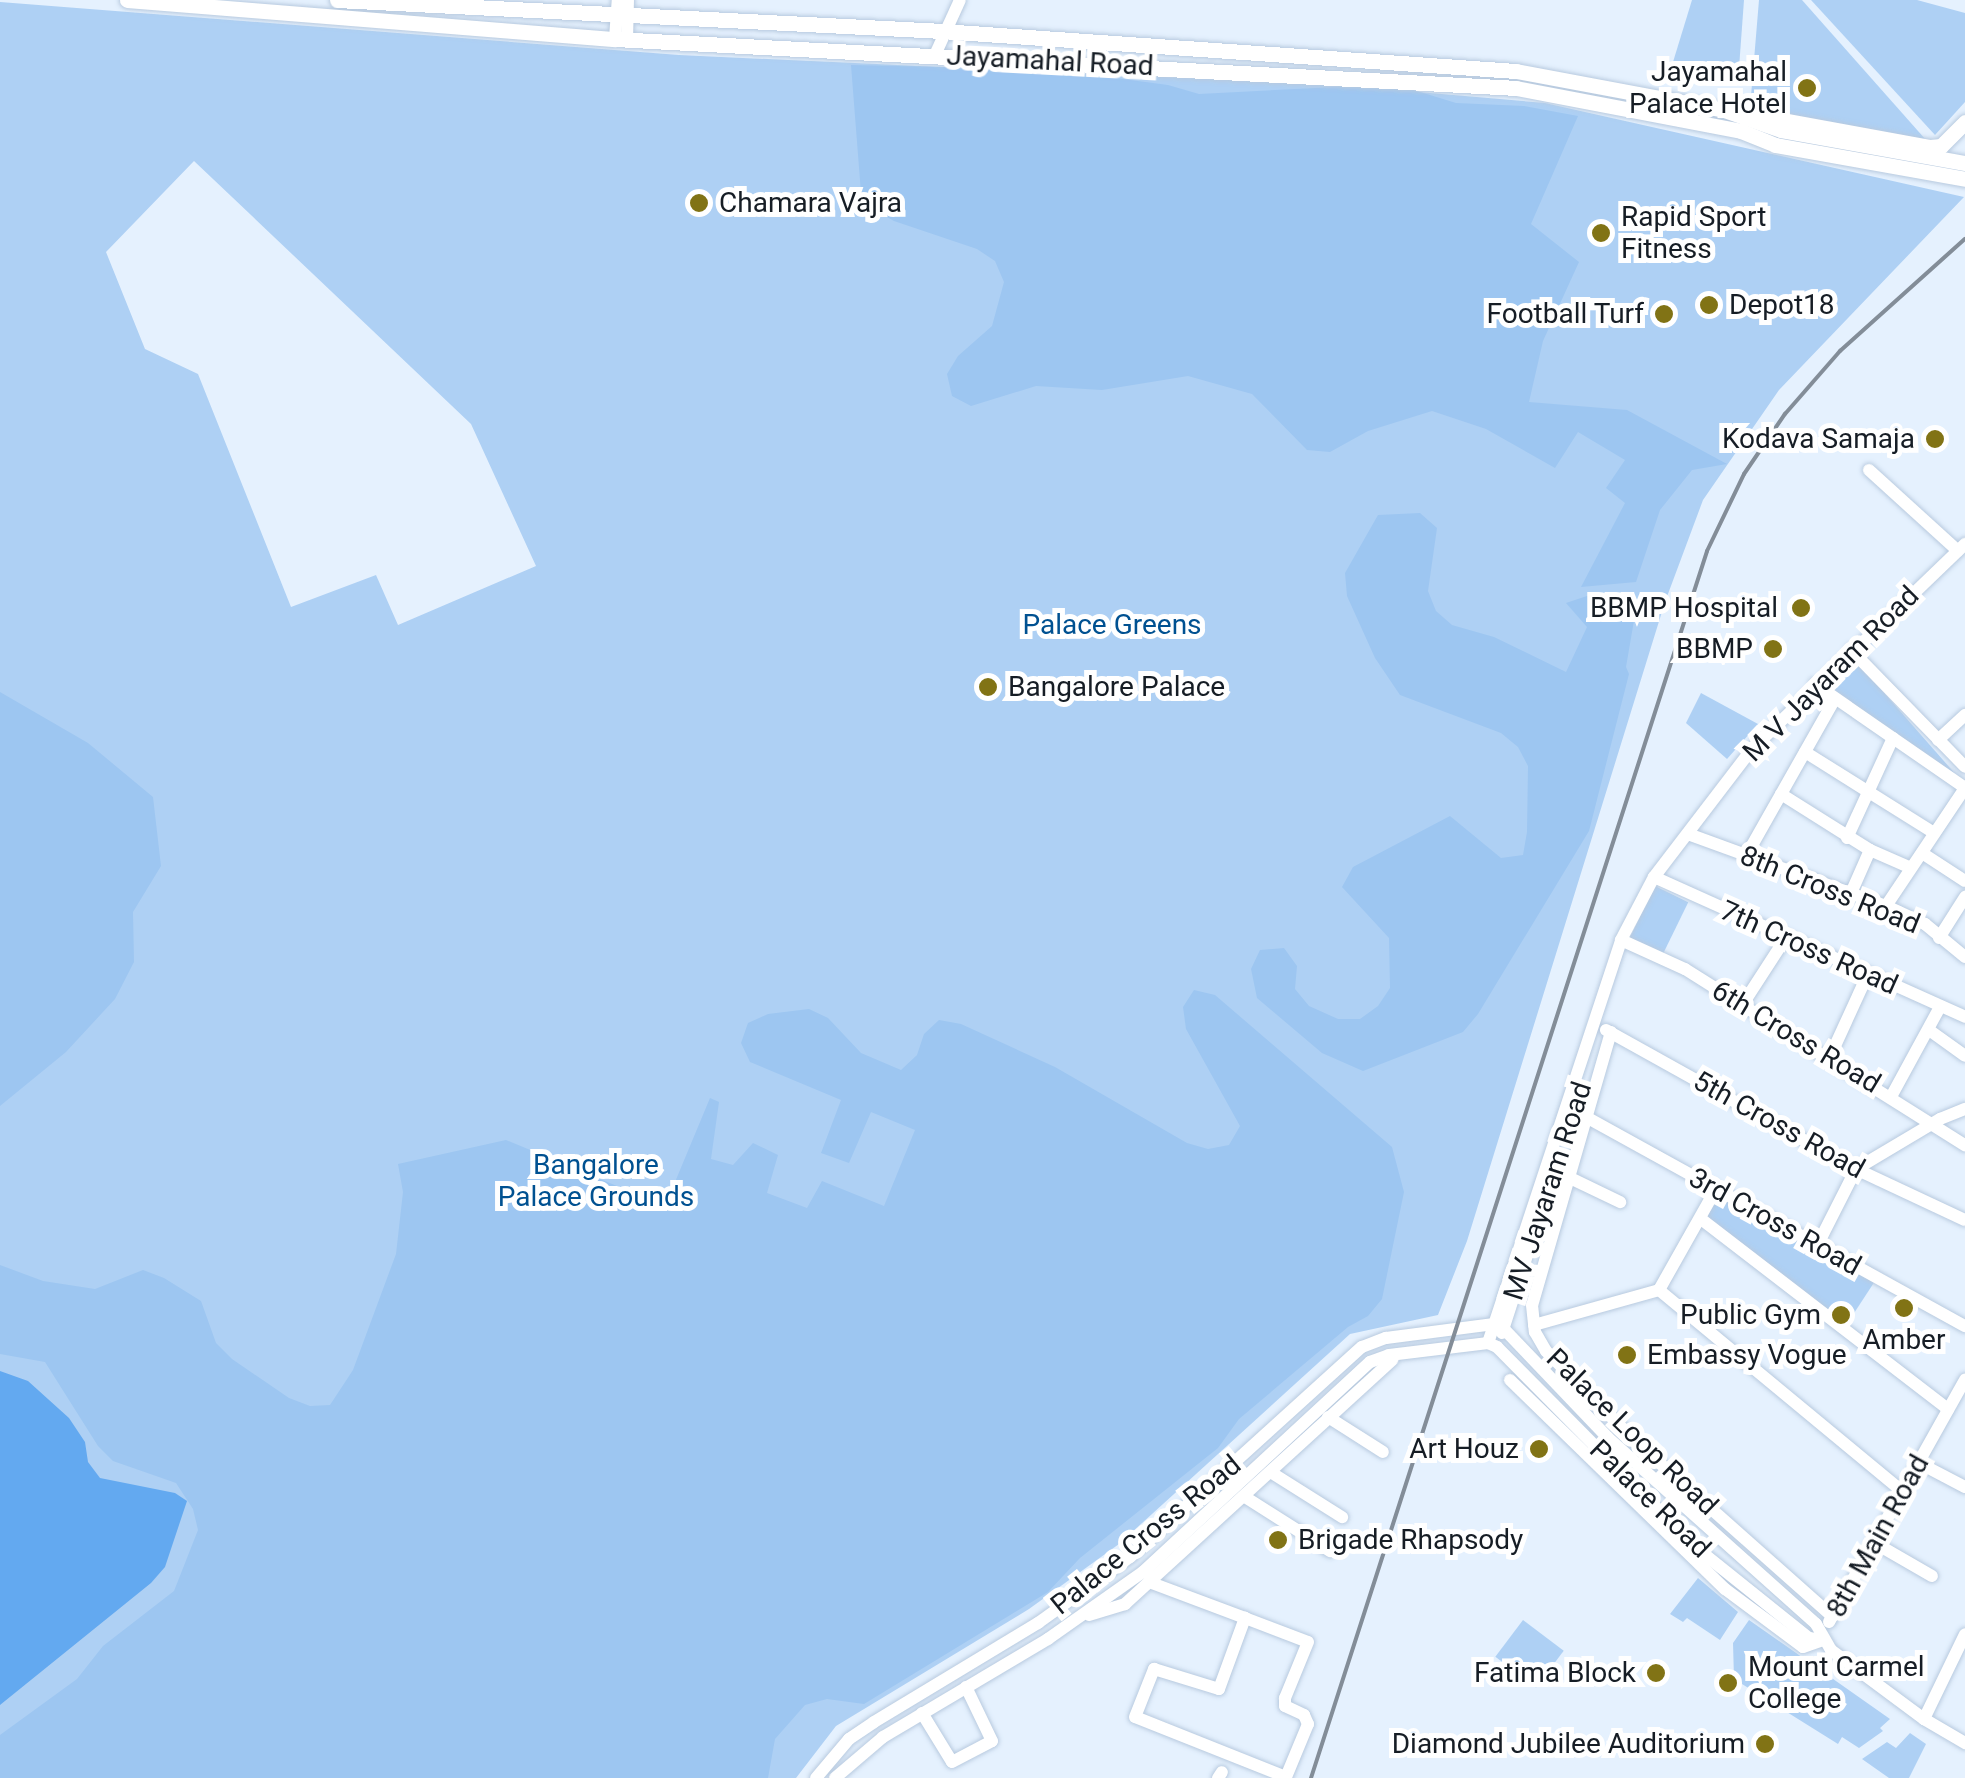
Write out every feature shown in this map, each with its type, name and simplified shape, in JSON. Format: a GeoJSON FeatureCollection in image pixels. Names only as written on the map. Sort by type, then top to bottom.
{"type":"FeatureCollection","features":[{"type":"Feature","properties":{"kind":"main road","name":"Jayamahal Road"},"geometry":{"type":"LineString","coordinates":[[127,0],[621,40],[1516,88],[1741,131],[1775,145],[1965,178]]}},
{"type":"Feature","properties":{"kind":"main road","name":"Jayamahal Road"},"geometry":{"type":"LineString","coordinates":[[337,0],[622,7],[1516,71],[1746,116],[1780,130],[1965,163]]}},
{"type":"Feature","properties":{"kind":"main road"},"geometry":{"type":"LineString","coordinates":[[1746,116],[1930,147],[1941,146],[1965,122]]}},
{"type":"Feature","properties":{"kind":"street"},"geometry":{"type":"LineString","coordinates":[[934,54],[960,0]]}},
{"type":"Feature","properties":{"kind":"street"},"geometry":{"type":"LineString","coordinates":[[621,40],[622,7]]}},
{"type":"Feature","properties":{"kind":"street"},"geometry":{"type":"LineString","coordinates":[[1869,470],[1961,547]]}},
{"type":"Feature","properties":{"kind":"street","name":"M V Jayaram Road"},"geometry":{"type":"LineString","coordinates":[[1594,1029],[1621,940],[1654,877],[1752,749],[1814,684],[1961,547]]}},
{"type":"Feature","properties":{"kind":"street"},"geometry":{"type":"LineString","coordinates":[[1851,650],[1965,767]]}},
{"type":"Feature","properties":{"kind":"street"},"geometry":{"type":"LineString","coordinates":[[1814,684],[1965,788],[1886,906]]}},
{"type":"Feature","properties":{"kind":"street"},"geometry":{"type":"LineString","coordinates":[[1746,856],[1836,699]]}},
{"type":"Feature","properties":{"kind":"street"},"geometry":{"type":"LineString","coordinates":[[1938,740],[1965,714]]}},
{"type":"Feature","properties":{"kind":"street"},"geometry":{"type":"LineString","coordinates":[[1848,838],[1893,738]]}},
{"type":"Feature","properties":{"kind":"street"},"geometry":{"type":"LineString","coordinates":[[1805,752],[1934,833]]}},
{"type":"Feature","properties":{"kind":"street"},"geometry":{"type":"LineString","coordinates":[[1781,794],[1848,838],[1909,867]]}},
{"type":"Feature","properties":{"kind":"street","name":"8th Cross Road"},"geometry":{"type":"LineString","coordinates":[[1688,834],[1886,906],[1925,924],[1965,957]]}},
{"type":"Feature","properties":{"kind":"street"},"geometry":{"type":"LineString","coordinates":[[1851,893],[1870,850]]}},
{"type":"Feature","properties":{"kind":"street"},"geometry":{"type":"LineString","coordinates":[[1922,852],[1965,882]]}},
{"type":"Feature","properties":{"kind":"street","name":"7th Cross Road"},"geometry":{"type":"LineString","coordinates":[[1654,877],[1965,1017]]}},
{"type":"Feature","properties":{"kind":"street"},"geometry":{"type":"LineString","coordinates":[[1939,938],[1965,897]]}},
{"type":"Feature","properties":{"kind":"street"},"geometry":{"type":"LineString","coordinates":[[1741,1007],[1785,938]]}},
{"type":"Feature","properties":{"kind":"street","name":"6th Cross Road"},"geometry":{"type":"LineString","coordinates":[[1621,940],[1685,969],[1741,1007],[1892,1095],[1965,1145]]}},
{"type":"Feature","properties":{"kind":"street"},"geometry":{"type":"LineString","coordinates":[[1829,1059],[1868,974]]}},
{"type":"Feature","properties":{"kind":"street"},"geometry":{"type":"LineString","coordinates":[[1892,1095],[1940,1006]]}},
{"type":"Feature","properties":{"kind":"street","name":"5th Cross Road"},"geometry":{"type":"LineString","coordinates":[[1594,1029],[1611,1032],[1856,1169],[1965,1220]]}},
{"type":"Feature","properties":{"kind":"street","name":"MV Jayaram Road"},"geometry":{"type":"LineString","coordinates":[[1493,1345],[1594,1029]]}},
{"type":"Feature","properties":{"kind":"street"},"geometry":{"type":"LineString","coordinates":[[1928,1030],[1965,1056]]}},
{"type":"Feature","properties":{"kind":"street","name":"Palace Loop Road"},"geometry":{"type":"LineString","coordinates":[[1611,1032],[1532,1304],[1534,1324],[1546,1351],[1637,1443],[1832,1616]]}},
{"type":"Feature","properties":{"kind":"street"},"geometry":{"type":"LineString","coordinates":[[1817,1246],[1856,1169],[1965,1109]]}},
{"type":"Feature","properties":{"kind":"street","name":"3rd Cross Road"},"geometry":{"type":"LineString","coordinates":[[1586,1116],[1965,1326]]}},
{"type":"Feature","properties":{"kind":"street"},"geometry":{"type":"LineString","coordinates":[[1568,1177],[1620,1202]]}},
{"type":"Feature","properties":{"kind":"street"},"geometry":{"type":"LineString","coordinates":[[1534,1324],[1659,1290],[1716,1190]]}},
{"type":"Feature","properties":{"kind":"street"},"geometry":{"type":"LineString","coordinates":[[1701,1220],[1948,1410]]}},
{"type":"Feature","properties":{"kind":"street"},"geometry":{"type":"LineString","coordinates":[[1659,1290],[1902,1491]]}},
{"type":"Feature","properties":{"kind":"street","name":"Palace Cross Road"},"geometry":{"type":"LineString","coordinates":[[816,1778],[849,1739],[1038,1623],[1130,1557],[1203,1495],[1362,1347],[1386,1338],[1498,1326]]}},
{"type":"Feature","properties":{"kind":"street","name":"Palace Road"},"geometry":{"type":"LineString","coordinates":[[1498,1326],[1607,1437],[1816,1624],[1823,1640],[1924,1719],[1965,1743]]}},
{"type":"Feature","properties":{"kind":"street"},"geometry":{"type":"LineString","coordinates":[[1425,1333],[1428,1351]]}},
{"type":"Feature","properties":{"kind":"street","name":"Palace Cross Road"},"geometry":{"type":"LineString","coordinates":[[835,1778],[860,1753],[1048,1639],[1143,1572],[1352,1376],[1380,1358],[1493,1345]]}},
{"type":"Feature","properties":{"kind":"street","name":"Palace Road"},"geometry":{"type":"LineString","coordinates":[[1493,1345],[1694,1546],[1809,1638],[1823,1640]]}},
{"type":"Feature","properties":{"kind":"street"},"geometry":{"type":"LineString","coordinates":[[1077,1619],[1125,1604],[1392,1360]]}},
{"type":"Feature","properties":{"kind":"street"},"geometry":{"type":"LineString","coordinates":[[1510,1380],[1724,1589],[1802,1647],[1823,1640]]}},
{"type":"Feature","properties":{"kind":"street","name":"8th Main Road"},"geometry":{"type":"LineString","coordinates":[[1823,1640],[1873,1542],[1963,1388]]}},
{"type":"Feature","properties":{"kind":"street"},"geometry":{"type":"LineString","coordinates":[[1328,1417],[1383,1452]]}},
{"type":"Feature","properties":{"kind":"street"},"geometry":{"type":"LineString","coordinates":[[1919,1463],[1965,1487]]}},
{"type":"Feature","properties":{"kind":"street"},"geometry":{"type":"LineString","coordinates":[[1272,1472],[1342,1517]]}},
{"type":"Feature","properties":{"kind":"street"},"geometry":{"type":"LineString","coordinates":[[1245,1497],[1330,1552]]}},
{"type":"Feature","properties":{"kind":"street"},"geometry":{"type":"LineString","coordinates":[[1873,1542],[1932,1576]]}},
{"type":"Feature","properties":{"kind":"street"},"geometry":{"type":"LineString","coordinates":[[1149,1582],[1245,1618],[1308,1642],[1285,1698],[1285,1706],[1308,1720],[1286,1777],[1135,1717],[1154,1669],[1218,1688],[1245,1618]]}},
{"type":"Feature","properties":{"kind":"street"},"geometry":{"type":"LineString","coordinates":[[1038,1623],[1048,1639]]}},
{"type":"Feature","properties":{"kind":"street"},"geometry":{"type":"LineString","coordinates":[[1924,1719],[1965,1634]]}},
{"type":"Feature","properties":{"kind":"street"},"geometry":{"type":"LineString","coordinates":[[922,1714],[952,1762],[992,1741],[966,1688]]}},
{"type":"Feature","properties":{"kind":"green space"},"geometry":{"type":"Polygon","coordinates":[[[1692,0],[1744,0],[1739,68],[1673,62],[1692,0]]]}},
{"type":"Feature","properties":{"kind":"green space"},"geometry":{"type":"Polygon","coordinates":[[[1759,0],[1802,0],[1926,140],[1750,108],[1759,0]]]}},
{"type":"Feature","properties":{"kind":"green space"},"geometry":{"type":"Polygon","coordinates":[[[1811,0],[1917,0],[1965,13],[1965,102],[1935,135],[1811,0]]]}},
{"type":"Feature","properties":{"kind":"green space","name":"Bangalore Palace Grounds"},"geometry":{"type":"Polygon","coordinates":[[[0,2],[679,55],[1337,85],[1545,103],[1964,197],[1779,390],[1703,500],[1665,602],[1467,1241],[1438,1315],[1350,1334],[1119,1544],[1029,1609],[836,1726],[796,1778],[0,1778],[0,2]],[[194,161],[106,252],[145,349],[198,374],[291,607],[376,575],[398,625],[536,566],[471,424],[194,161]]]}},
{"type":"Feature","properties":{"kind":"green space"},"geometry":{"type":"Polygon","coordinates":[[[851,65],[1047,69],[1168,85],[1199,94],[1394,84],[1456,103],[1524,106],[1578,116],[1531,224],[1579,262],[1543,341],[1529,402],[1627,410],[1727,464],[1692,470],[1660,510],[1636,582],[1581,587],[1625,503],[1606,488],[1625,460],[1578,432],[1555,468],[1486,429],[1432,411],[1368,431],[1330,452],[1307,450],[1252,394],[1188,376],[1102,390],[1036,386],[971,406],[952,396],[947,374],[958,356],[992,326],[1004,282],[995,261],[977,249],[894,221],[875,210],[861,193],[851,65]]]}},
{"type":"Feature","properties":{"kind":"green space"},"geometry":{"type":"Polygon","coordinates":[[[1420,513],[1437,528],[1428,591],[1436,611],[1452,625],[1494,637],[1566,672],[1587,627],[1566,603],[1587,596],[1636,609],[1626,667],[1629,674],[1589,831],[1478,1014],[1463,1032],[1363,1071],[1322,1053],[1257,998],[1251,969],[1260,950],[1284,948],[1297,966],[1295,989],[1309,1006],[1338,1019],[1360,1019],[1378,1006],[1390,988],[1389,938],[1342,887],[1353,867],[1450,816],[1501,858],[1523,855],[1527,832],[1528,766],[1518,747],[1501,733],[1400,695],[1375,658],[1347,596],[1345,573],[1378,515],[1420,513]]]}},
{"type":"Feature","properties":{"kind":"green space"},"geometry":{"type":"Polygon","coordinates":[[[1858,663],[1957,776],[1833,690],[1858,663]]]}},
{"type":"Feature","properties":{"kind":"green space"},"geometry":{"type":"Polygon","coordinates":[[[0,692],[88,743],[153,797],[161,866],[133,912],[134,962],[115,999],[66,1052],[0,1106],[0,692]]]}},
{"type":"Feature","properties":{"kind":"green space"},"geometry":{"type":"Polygon","coordinates":[[[1701,693],[1758,724],[1727,759],[1686,723],[1701,693]]]}},
{"type":"Feature","properties":{"kind":"green space"},"geometry":{"type":"Polygon","coordinates":[[[1655,886],[1688,902],[1663,954],[1630,938],[1655,886]]]}},
{"type":"Feature","properties":{"kind":"green space"},"geometry":{"type":"Polygon","coordinates":[[[1194,990],[1215,995],[1392,1147],[1404,1192],[1382,1299],[1368,1316],[1348,1327],[1239,1419],[1218,1448],[1080,1558],[1048,1592],[864,1704],[827,1699],[805,1705],[775,1739],[768,1778],[0,1778],[0,1735],[77,1679],[103,1646],[174,1591],[198,1530],[193,1509],[176,1483],[113,1461],[98,1446],[45,1362],[0,1354],[0,1265],[43,1281],[95,1289],[143,1270],[164,1278],[201,1301],[216,1343],[232,1359],[289,1398],[310,1406],[330,1405],[353,1370],[396,1254],[403,1192],[398,1164],[506,1140],[665,1206],[710,1098],[719,1102],[711,1159],[733,1165],[753,1143],[778,1155],[767,1193],[807,1208],[822,1181],[884,1206],[915,1130],[871,1112],[849,1163],[821,1153],[841,1100],[750,1062],[741,1043],[748,1023],[768,1014],[809,1009],[828,1018],[861,1053],[901,1070],[917,1055],[924,1034],[939,1020],[961,1024],[1055,1067],[1187,1143],[1208,1149],[1229,1145],[1240,1126],[1186,1029],[1183,1007],[1194,990]]]}},
{"type":"Feature","properties":{"kind":"green space"},"geometry":{"type":"Polygon","coordinates":[[[1717,1192],[1875,1281],[1845,1327],[1704,1220],[1717,1192]]]}},
{"type":"Feature","properties":{"kind":"green space"},"geometry":{"type":"Polygon","coordinates":[[[1698,1578],[1738,1612],[1720,1640],[1687,1618],[1683,1622],[1670,1614],[1698,1578]]]}},
{"type":"Feature","properties":{"kind":"green space"},"geometry":{"type":"Polygon","coordinates":[[[1523,1620],[1564,1651],[1536,1687],[1495,1657],[1523,1620]]]}},
{"type":"Feature","properties":{"kind":"green space"},"geometry":{"type":"Polygon","coordinates":[[[1749,1620],[1890,1719],[1880,1728],[1883,1731],[1859,1748],[1842,1737],[1838,1744],[1734,1679],[1733,1643],[1749,1620]]]}},
{"type":"Feature","properties":{"kind":"green space"},"geometry":{"type":"Polygon","coordinates":[[[1910,1733],[1926,1744],[1909,1778],[1889,1778],[1862,1759],[1887,1742],[1896,1748],[1910,1733]]]}},
{"type":"Feature","properties":{"kind":"shaded area"},"geometry":{"type":"Polygon","coordinates":[[[0,1371],[28,1381],[69,1418],[85,1442],[88,1462],[100,1478],[175,1493],[187,1501],[165,1567],[151,1583],[0,1705],[0,1371]]]}},
{"type":"Feature","properties":{"kind":"railway"},"geometry":{"type":"LineString","coordinates":[[1311,1778],[1707,551],[1744,474],[1785,414],[1840,351],[1965,239]]}},
{"type":"Feature","properties":{"kind":"place","name":"Jayamahal Palace Hotel"},"geometry":{"type":"Point","coordinates":[1807,88]}},
{"type":"Feature","properties":{"kind":"place","name":"Chamara Vajra"},"geometry":{"type":"Point","coordinates":[699,203]}},
{"type":"Feature","properties":{"kind":"place","name":"Rapid Sport Fitness"},"geometry":{"type":"Point","coordinates":[1601,233]}},
{"type":"Feature","properties":{"kind":"place","name":"Depot18"},"geometry":{"type":"Point","coordinates":[1709,305]}},
{"type":"Feature","properties":{"kind":"place","name":"Football Turf"},"geometry":{"type":"Point","coordinates":[1664,314]}},
{"type":"Feature","properties":{"kind":"place","name":"Kodava Samaja"},"geometry":{"type":"Point","coordinates":[1935,439]}},
{"type":"Feature","properties":{"kind":"place","name":"BBMP Hospital"},"geometry":{"type":"Point","coordinates":[1801,608]}},
{"type":"Feature","properties":{"kind":"place","name":"BBMP"},"geometry":{"type":"Point","coordinates":[1773,649]}},
{"type":"Feature","properties":{"kind":"place","name":"Bangalore Palace"},"geometry":{"type":"Point","coordinates":[988,687]}},
{"type":"Feature","properties":{"kind":"place","name":"Amber"},"geometry":{"type":"Point","coordinates":[1904,1308]}},
{"type":"Feature","properties":{"kind":"place","name":"Public Gym"},"geometry":{"type":"Point","coordinates":[1841,1315]}},
{"type":"Feature","properties":{"kind":"place","name":"Embassy Vogue"},"geometry":{"type":"Point","coordinates":[1627,1355]}},
{"type":"Feature","properties":{"kind":"place","name":"Art Houz"},"geometry":{"type":"Point","coordinates":[1539,1449]}},
{"type":"Feature","properties":{"kind":"place","name":"Brigade Rhapsody"},"geometry":{"type":"Point","coordinates":[1278,1540]}},
{"type":"Feature","properties":{"kind":"place","name":"Fatima Block"},"geometry":{"type":"Point","coordinates":[1656,1673]}},
{"type":"Feature","properties":{"kind":"place","name":"Mount Carmel College"},"geometry":{"type":"Point","coordinates":[1728,1683]}},
{"type":"Feature","properties":{"kind":"place","name":"Diamond Jubilee Auditorium"},"geometry":{"type":"Point","coordinates":[1765,1744]}},
{"type":"Feature","properties":{"kind":"park label","name":"Palace Greens"},"geometry":{"type":"Point","coordinates":[1112,625]}}]}
